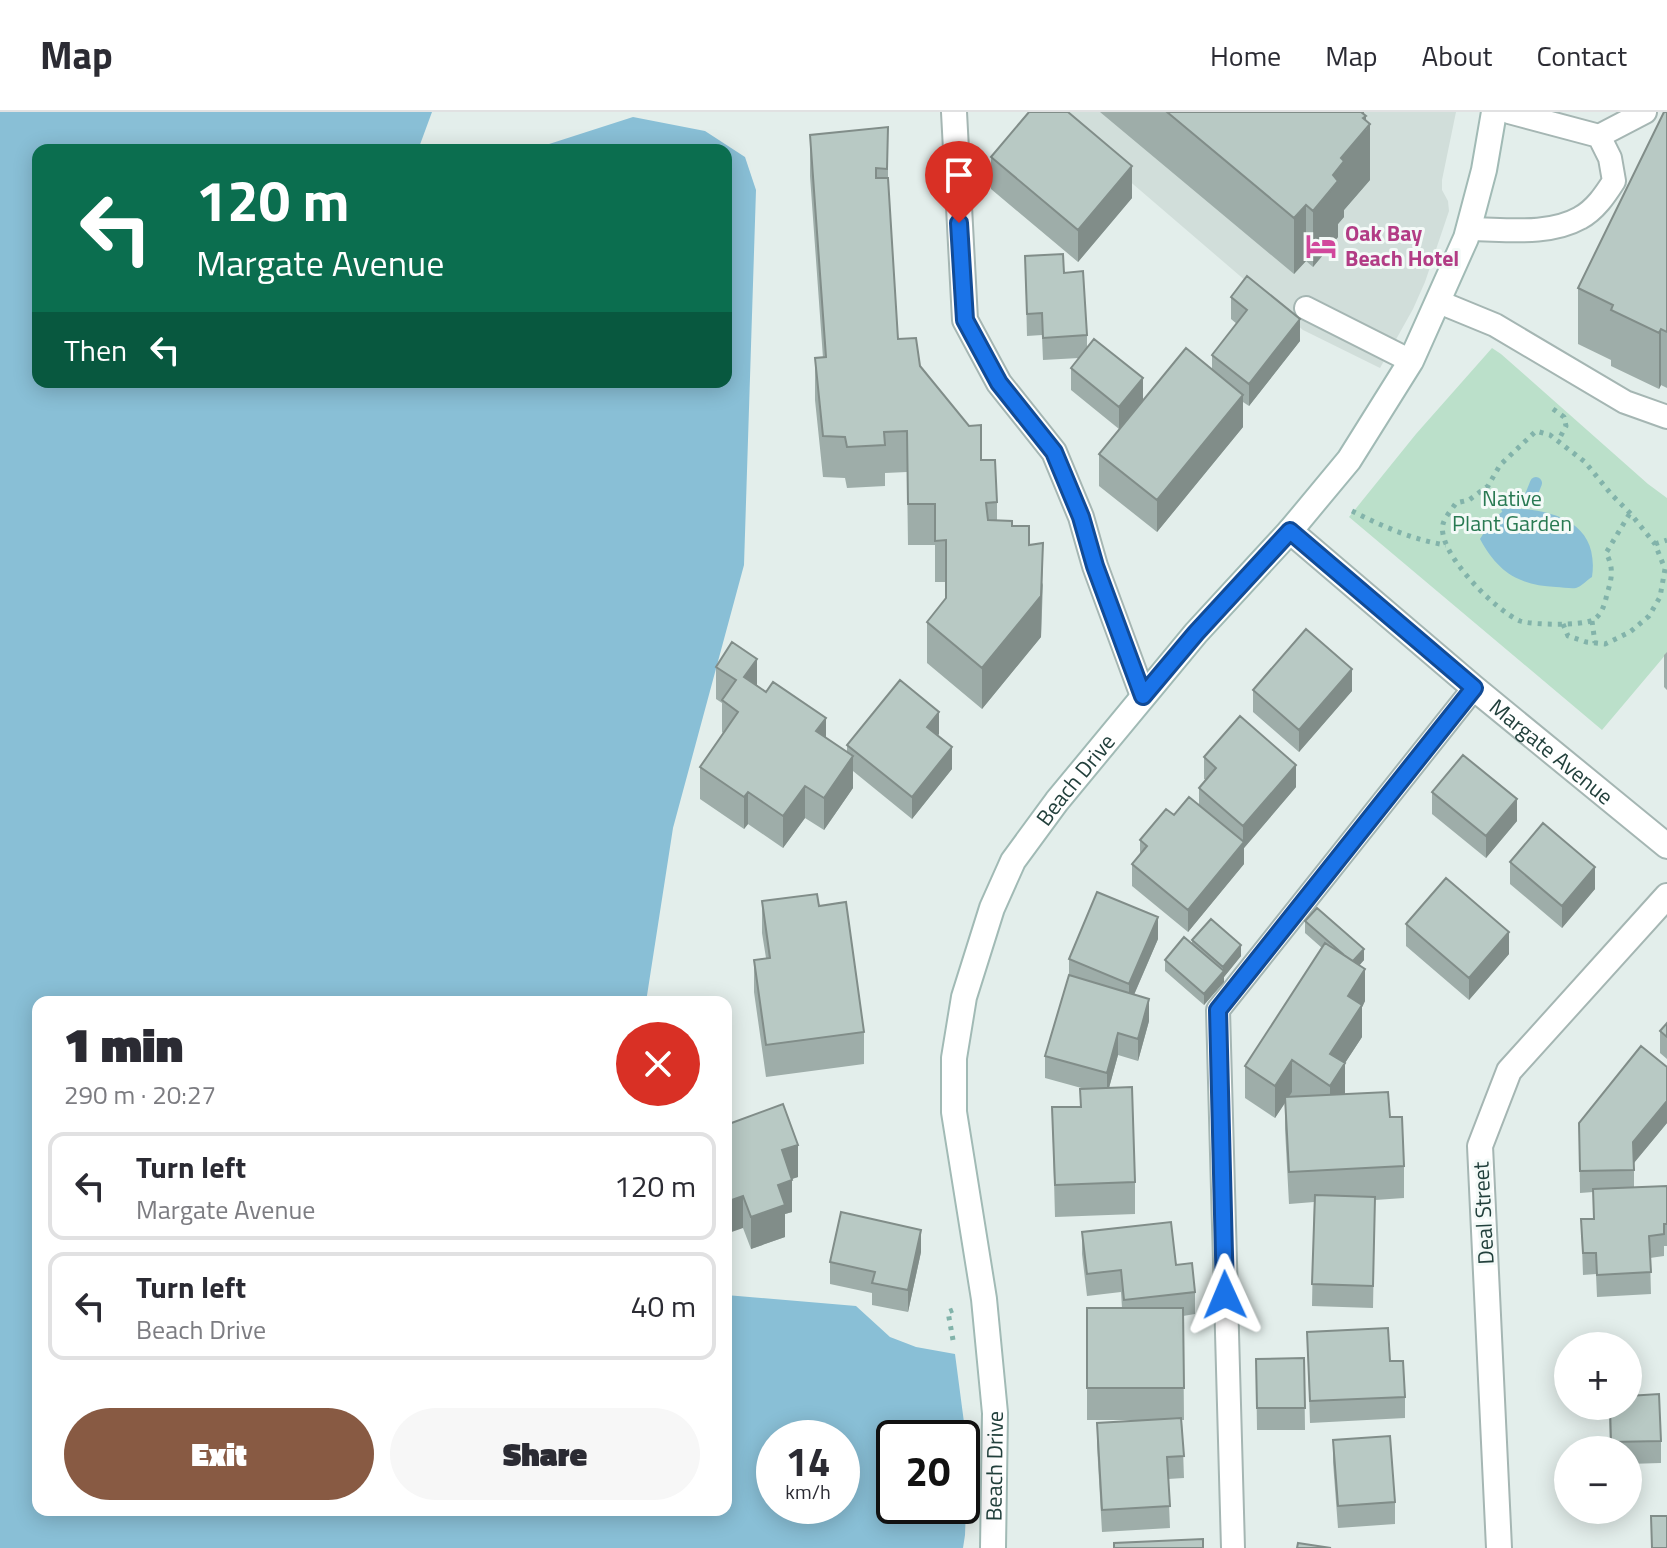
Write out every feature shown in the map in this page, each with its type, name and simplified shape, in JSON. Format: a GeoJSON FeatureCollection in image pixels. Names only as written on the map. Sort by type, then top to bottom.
{"type":"FeatureCollection","features":[{"type":"Feature","properties":{"kind":"street"},"geometry":{"type":"LineString","coordinates":[[954,112],[965,320],[999,383],[1054,452],[1081,517],[1095,566],[1143,696]]}},
{"type":"Feature","properties":{"kind":"street","name":"Beach Drive"},"geometry":{"type":"LineString","coordinates":[[993,1548],[994,1399],[984,1299],[954,1112],[954,1058],[964,997],[992,908],[1013,861],[1057,801],[1196,633],[1290,531],[1349,460],[1411,361],[1466,238],[1484,170],[1494,112]]}},
{"type":"Feature","properties":{"kind":"street","name":"Margate Avenue"},"geometry":{"type":"LineString","coordinates":[[1290,531],[1474,688],[1667,846]]}},
{"type":"Feature","properties":{"kind":"street","name":"Deal Street"},"geometry":{"type":"LineString","coordinates":[[1499,1548],[1480,1146],[1509,1071],[1667,896]]}},
{"type":"Feature","properties":{"kind":"lane"},"geometry":{"type":"LineString","coordinates":[[1509,112],[1599,136],[1645,112]]}},
{"type":"Feature","properties":{"kind":"lane"},"geometry":{"type":"LineString","coordinates":[[1469,229],[1533,229],[1560,226],[1581,218],[1602,200],[1614,181],[1610,158],[1599,136]]}},
{"type":"Feature","properties":{"kind":"lane"},"geometry":{"type":"LineString","coordinates":[[1439,302],[1495,325],[1625,402],[1667,417]]}},
{"type":"Feature","properties":{"kind":"lane"},"geometry":{"type":"LineString","coordinates":[[1306,308],[1411,361]]}},
{"type":"Feature","properties":{"kind":"lane"},"geometry":{"type":"LineString","coordinates":[[1233,1548],[1218,1010],[1474,688]]}},
{"type":"Feature","properties":{"kind":"path"},"geometry":{"type":"LineString","coordinates":[[1553,409],[1564,417],[1566,426],[1558,441]]}},
{"type":"Feature","properties":{"kind":"path"},"geometry":{"type":"LineString","coordinates":[[1563,624],[1568,636],[1605,644],[1630,632],[1649,616],[1664,589],[1665,569],[1655,544],[1630,513],[1585,462],[1550,435],[1536,431],[1500,465],[1488,486],[1469,500],[1456,503],[1443,523],[1443,535],[1456,562],[1472,582],[1504,611],[1522,622],[1563,624],[1592,621],[1601,612],[1612,573],[1606,553],[1630,513]]}},
{"type":"Feature","properties":{"kind":"path"},"geometry":{"type":"LineString","coordinates":[[1352,511],[1426,542],[1447,545]]}},
{"type":"Feature","properties":{"kind":"path"},"geometry":{"type":"LineString","coordinates":[[1655,544],[1667,540]]}},
{"type":"Feature","properties":{"kind":"path"},"geometry":{"type":"LineString","coordinates":[[1592,621],[1595,643]]}},
{"type":"Feature","properties":{"kind":"shaded area","name":"Oak Bay Beach Hotel"},"geometry":{"type":"Polygon","coordinates":[[[1049,112],[1456,112],[1442,180],[1449,211],[1425,282],[1380,368],[1303,330],[1049,112]]]}},
{"type":"Feature","properties":{"kind":"green space","name":"Native Plant Garden"},"geometry":{"type":"Polygon","coordinates":[[[1492,348],[1667,498],[1667,653],[1602,730],[1349,517],[1416,434],[1492,348]]]}},
{"type":"Feature","properties":{"kind":"water"},"geometry":{"type":"Polygon","coordinates":[[[0,112],[432,112],[420,144],[32,144],[32,388],[732,388],[732,149],[745,157],[756,190],[744,565],[673,828],[647,996],[32,996],[32,1516],[732,1516],[732,1296],[856,1306],[890,1337],[916,1347],[955,1354],[964,1420],[876,1420],[876,1524],[965,1524],[963,1548],[0,1548],[0,112]]]}},
{"type":"Feature","properties":{"kind":"water"},"geometry":{"type":"Polygon","coordinates":[[[633,117],[705,131],[725,144],[549,144],[633,117]]]}},
{"type":"Feature","properties":{"kind":"water"},"geometry":{"type":"Polygon","coordinates":[[[1507,508],[1540,511],[1569,522],[1588,543],[1592,577],[1576,588],[1543,586],[1510,575],[1494,560],[1480,539],[1492,520],[1507,508]]]}},
{"type":"Feature","properties":{"kind":"building"},"geometry":{"type":"Polygon","coordinates":[[[1029,112],[1068,112],[1132,166],[1078,230],[991,157],[1029,112]]]}},
{"type":"Feature","properties":{"kind":"building"},"geometry":{"type":"Polygon","coordinates":[[[1167,112],[1361,112],[1370,124],[1341,158],[1344,161],[1333,175],[1338,181],[1313,211],[1306,205],[1294,218],[1167,112]]]}},
{"type":"Feature","properties":{"kind":"building"},"geometry":{"type":"Polygon","coordinates":[[[1664,112],[1667,112],[1667,332],[1661,329],[1659,333],[1611,310],[1613,305],[1578,288],[1664,112]]]}},
{"type":"Feature","properties":{"kind":"building"},"geometry":{"type":"Polygon","coordinates":[[[888,127],[887,169],[876,168],[876,178],[888,178],[898,339],[916,338],[920,366],[969,426],[981,425],[981,460],[995,460],[997,502],[986,503],[988,520],[1012,521],[1012,526],[1029,526],[1029,545],[1043,543],[1041,596],[982,668],[927,622],[946,598],[946,540],[935,541],[935,504],[908,504],[907,431],[884,432],[885,445],[847,447],[845,437],[823,436],[815,358],[826,357],[810,135],[888,127]]]}},
{"type":"Feature","properties":{"kind":"building"},"geometry":{"type":"Polygon","coordinates":[[[1063,254],[1064,273],[1083,271],[1087,335],[1043,338],[1042,313],[1027,314],[1025,256],[1063,254]]]}},
{"type":"Feature","properties":{"kind":"building"},"geometry":{"type":"Polygon","coordinates":[[[1247,276],[1300,319],[1249,384],[1212,355],[1247,310],[1231,297],[1247,276]]]}},
{"type":"Feature","properties":{"kind":"building"},"geometry":{"type":"Polygon","coordinates":[[[1094,339],[1143,378],[1119,407],[1071,368],[1094,339]]]}},
{"type":"Feature","properties":{"kind":"building"},"geometry":{"type":"Polygon","coordinates":[[[1186,348],[1243,395],[1157,500],[1099,454],[1186,348]]]}},
{"type":"Feature","properties":{"kind":"building"},"geometry":{"type":"Polygon","coordinates":[[[1306,629],[1352,669],[1299,730],[1253,690],[1306,629]]]}},
{"type":"Feature","properties":{"kind":"building"},"geometry":{"type":"Polygon","coordinates":[[[732,642],[757,659],[744,677],[766,692],[773,682],[826,718],[816,731],[853,756],[824,798],[805,786],[783,816],[748,792],[744,797],[700,767],[738,712],[722,700],[736,680],[716,667],[732,642]]]}},
{"type":"Feature","properties":{"kind":"building"},"geometry":{"type":"Polygon","coordinates":[[[900,680],[939,712],[927,727],[952,747],[912,797],[847,745],[900,680]]]}},
{"type":"Feature","properties":{"kind":"building"},"geometry":{"type":"Polygon","coordinates":[[[1240,716],[1296,765],[1243,826],[1199,788],[1216,768],[1204,757],[1240,716]]]}},
{"type":"Feature","properties":{"kind":"building"},"geometry":{"type":"Polygon","coordinates":[[[1463,755],[1517,799],[1486,836],[1432,792],[1463,755]]]}},
{"type":"Feature","properties":{"kind":"building"},"geometry":{"type":"Polygon","coordinates":[[[1189,797],[1244,842],[1188,910],[1132,864],[1147,846],[1140,840],[1166,809],[1174,815],[1189,797]]]}},
{"type":"Feature","properties":{"kind":"building"},"geometry":{"type":"Polygon","coordinates":[[[1543,823],[1595,867],[1562,906],[1510,862],[1543,823]]]}},
{"type":"Feature","properties":{"kind":"building"},"geometry":{"type":"Polygon","coordinates":[[[1446,878],[1509,932],[1469,978],[1406,924],[1446,878]]]}},
{"type":"Feature","properties":{"kind":"building"},"geometry":{"type":"Polygon","coordinates":[[[1097,892],[1158,917],[1129,984],[1069,959],[1097,892]]]}},
{"type":"Feature","properties":{"kind":"building"},"geometry":{"type":"Polygon","coordinates":[[[817,894],[819,906],[846,902],[864,1032],[766,1045],[754,960],[770,958],[762,901],[817,894]]]}},
{"type":"Feature","properties":{"kind":"building"},"geometry":{"type":"Polygon","coordinates":[[[1317,908],[1364,949],[1353,961],[1305,921],[1317,908]]]}},
{"type":"Feature","properties":{"kind":"building"},"geometry":{"type":"Polygon","coordinates":[[[1211,919],[1241,945],[1223,967],[1192,940],[1211,919]]]}},
{"type":"Feature","properties":{"kind":"building"},"geometry":{"type":"Polygon","coordinates":[[[1184,937],[1224,971],[1204,994],[1165,960],[1184,937]]]}},
{"type":"Feature","properties":{"kind":"building"},"geometry":{"type":"Polygon","coordinates":[[[1325,943],[1365,969],[1348,996],[1362,1005],[1330,1054],[1345,1063],[1330,1086],[1292,1060],[1275,1086],[1245,1066],[1325,943]]]}},
{"type":"Feature","properties":{"kind":"building"},"geometry":{"type":"Polygon","coordinates":[[[1069,975],[1149,999],[1138,1039],[1118,1033],[1107,1073],[1045,1056],[1069,975]]]}},
{"type":"Feature","properties":{"kind":"building"},"geometry":{"type":"Polygon","coordinates":[[[1667,1023],[1667,1037],[1660,1031],[1667,1023]]]}},
{"type":"Feature","properties":{"kind":"building"},"geometry":{"type":"Polygon","coordinates":[[[1641,1046],[1667,1067],[1667,1101],[1633,1142],[1634,1170],[1580,1171],[1579,1123],[1641,1046]]]}},
{"type":"Feature","properties":{"kind":"building"},"geometry":{"type":"Polygon","coordinates":[[[1132,1087],[1135,1182],[1055,1185],[1052,1107],[1081,1107],[1080,1089],[1132,1087]]]}},
{"type":"Feature","properties":{"kind":"building"},"geometry":{"type":"Polygon","coordinates":[[[1388,1092],[1390,1117],[1402,1117],[1404,1166],[1289,1172],[1285,1097],[1388,1092]]]}},
{"type":"Feature","properties":{"kind":"building"},"geometry":{"type":"Polygon","coordinates":[[[783,1104],[798,1145],[782,1150],[792,1180],[778,1185],[785,1205],[751,1217],[743,1196],[732,1200],[732,1123],[783,1104]]]}},
{"type":"Feature","properties":{"kind":"building"},"geometry":{"type":"Polygon","coordinates":[[[1667,1186],[1664,1234],[1649,1236],[1651,1272],[1597,1275],[1596,1253],[1583,1253],[1581,1219],[1594,1219],[1593,1189],[1667,1186]]]}},
{"type":"Feature","properties":{"kind":"building"},"geometry":{"type":"Polygon","coordinates":[[[1315,1195],[1375,1197],[1373,1286],[1312,1284],[1315,1195]]]}},
{"type":"Feature","properties":{"kind":"building"},"geometry":{"type":"Polygon","coordinates":[[[841,1212],[921,1230],[908,1290],[872,1283],[875,1272],[830,1262],[841,1212]]]}},
{"type":"Feature","properties":{"kind":"building"},"geometry":{"type":"Polygon","coordinates":[[[1171,1222],[1176,1265],[1192,1263],[1195,1292],[1124,1300],[1121,1270],[1087,1274],[1082,1232],[1171,1222]]]}},
{"type":"Feature","properties":{"kind":"building"},"geometry":{"type":"Polygon","coordinates":[[[1087,1308],[1183,1308],[1184,1388],[1087,1388],[1087,1308]]]}},
{"type":"Feature","properties":{"kind":"building"},"geometry":{"type":"Polygon","coordinates":[[[1388,1328],[1390,1361],[1403,1361],[1405,1397],[1310,1401],[1307,1332],[1388,1328]]]}},
{"type":"Feature","properties":{"kind":"building"},"geometry":{"type":"Polygon","coordinates":[[[1304,1358],[1305,1408],[1257,1408],[1256,1359],[1304,1358]]]}},
{"type":"Feature","properties":{"kind":"building"},"geometry":{"type":"Polygon","coordinates":[[[1659,1394],[1661,1441],[1642,1441],[1642,1436],[1611,1436],[1610,1420],[1642,1420],[1642,1395],[1659,1394]]]}},
{"type":"Feature","properties":{"kind":"building"},"geometry":{"type":"Polygon","coordinates":[[[1181,1418],[1184,1456],[1167,1457],[1170,1506],[1102,1510],[1097,1423],[1181,1418]]]}},
{"type":"Feature","properties":{"kind":"building"},"geometry":{"type":"Polygon","coordinates":[[[1390,1436],[1395,1502],[1338,1506],[1333,1440],[1390,1436]]]}},
{"type":"Feature","properties":{"kind":"building"},"geometry":{"type":"Polygon","coordinates":[[[1651,1516],[1667,1516],[1667,1548],[1652,1548],[1651,1516]]]}},
{"type":"Feature","properties":{"kind":"building"},"geometry":{"type":"Polygon","coordinates":[[[1203,1539],[1203,1548],[1114,1548],[1114,1543],[1203,1539]]]}},
{"type":"Feature","properties":{"kind":"building"},"geometry":{"type":"Polygon","coordinates":[[[1298,1543],[1331,1548],[1297,1548],[1298,1543]]]}},
{"type":"Feature","properties":{"kind":"waterway"},"geometry":{"type":"LineString","coordinates":[[1507,508],[1507,504],[1530,498],[1536,483]]}},
{"type":"Feature","properties":{"kind":"place","name":"Oak Bay Beach Hotel"},"geometry":{"type":"Point","coordinates":[1321,246]}},
{"type":"Feature","properties":{"kind":"route"},"geometry":{"type":"LineString","coordinates":[[959,223],[965,320],[999,383],[1054,452],[1081,517],[1095,566],[1143,696],[1290,531],[1474,688],[1218,1010],[1225,1295]]}}]}
